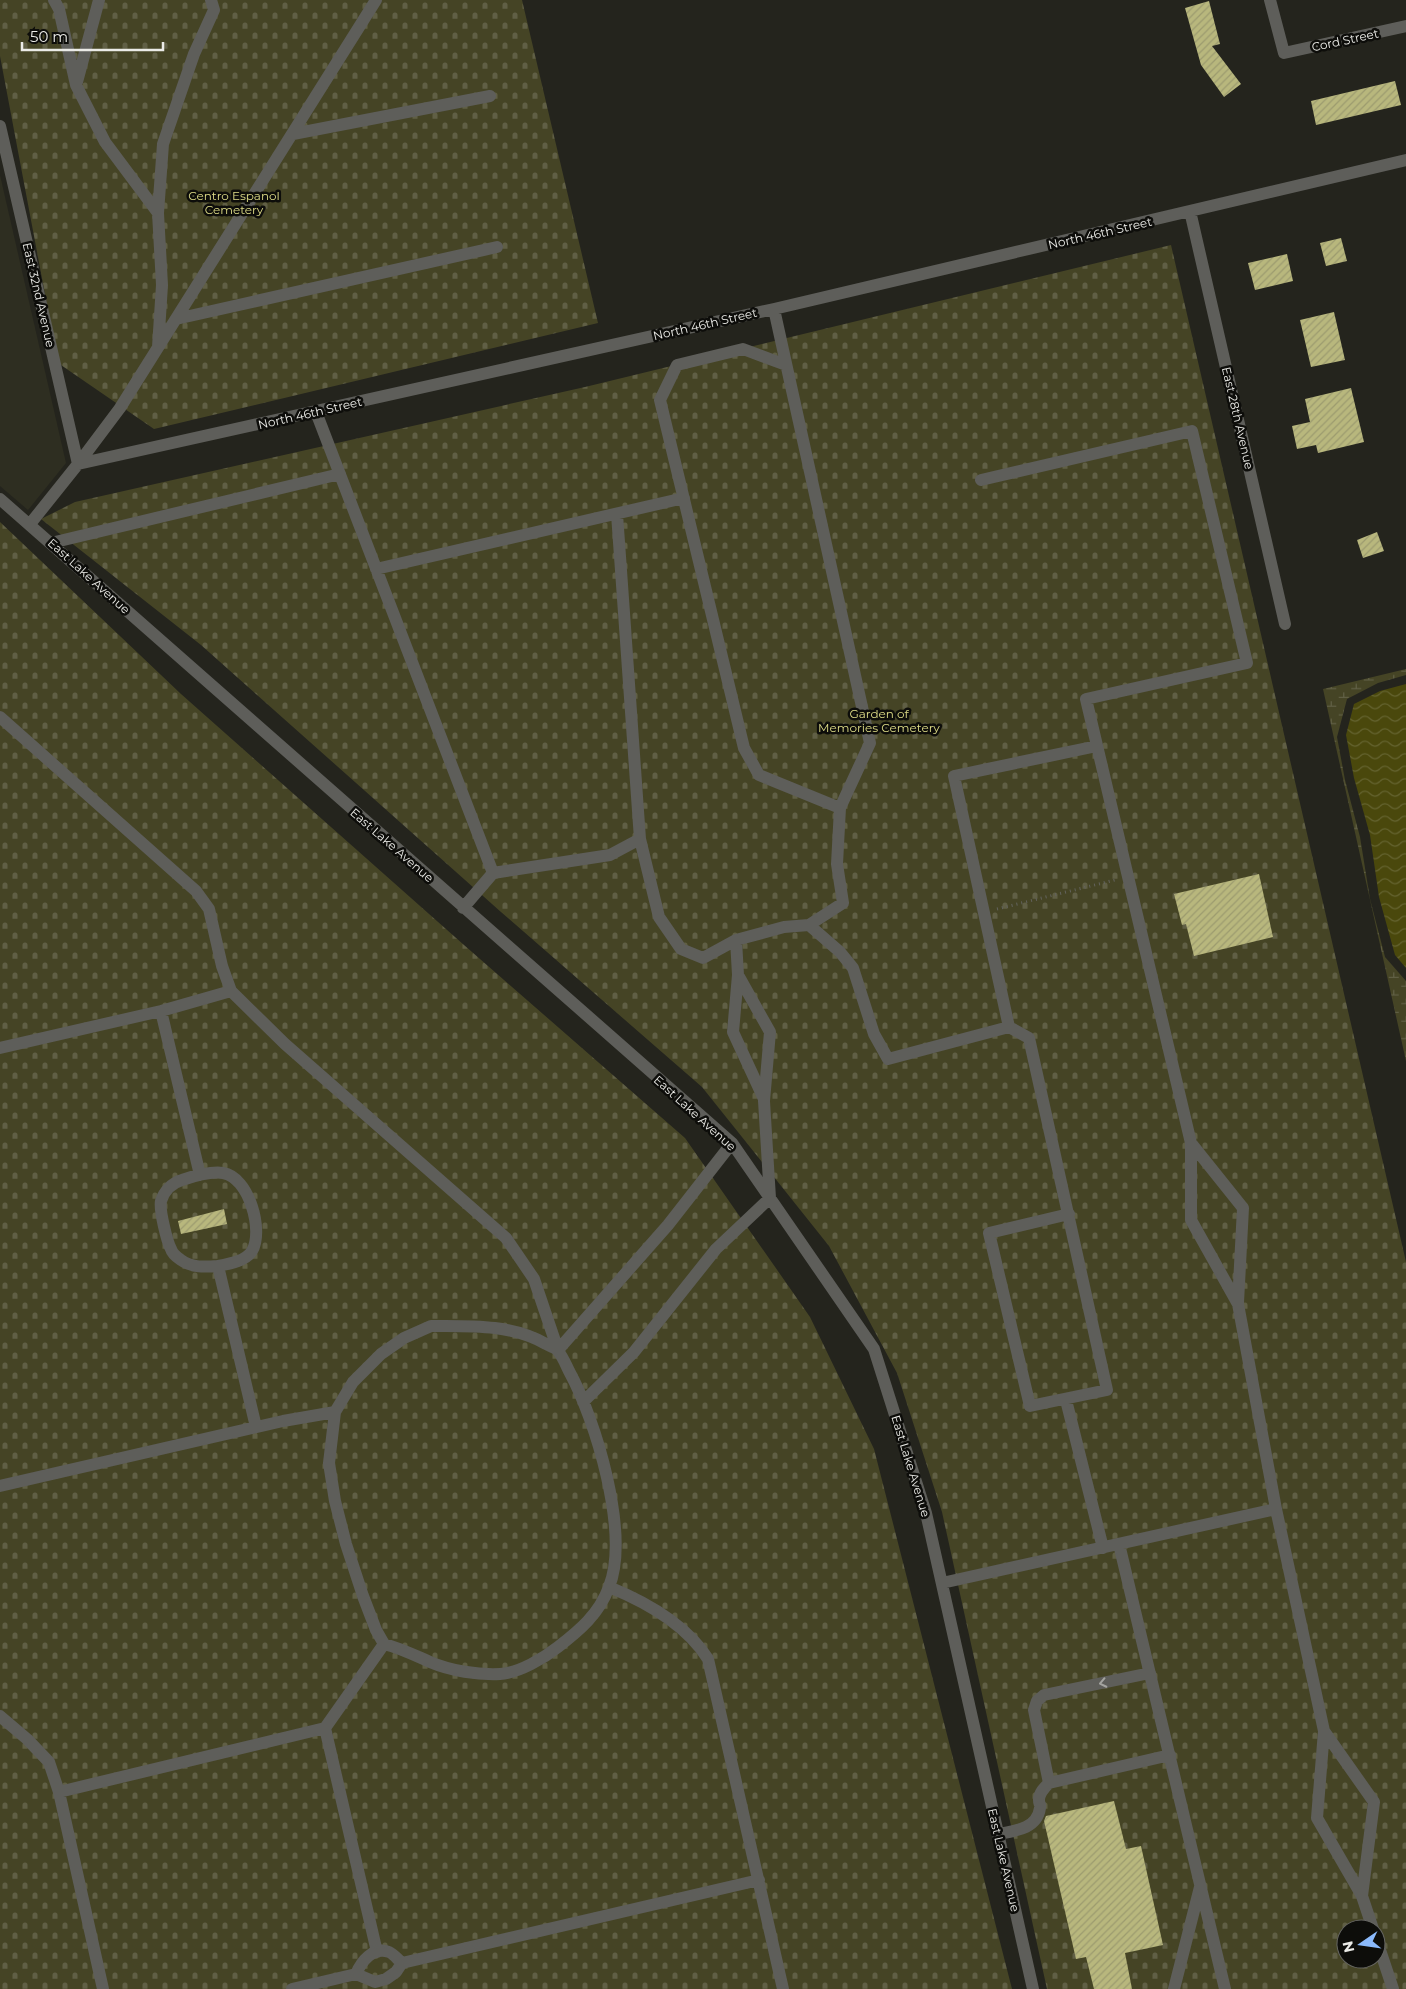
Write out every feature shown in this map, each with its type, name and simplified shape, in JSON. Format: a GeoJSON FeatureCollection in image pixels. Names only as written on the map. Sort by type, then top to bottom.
{"type":"FeatureCollection","features":[{"type":"Feature","properties":{"kind":"street"},"geometry":{"type":"LineString","coordinates":[[54,0],[59,9],[76,85],[105,142],[158,213]]}},
{"type":"Feature","properties":{"kind":"street"},"geometry":{"type":"LineString","coordinates":[[76,85],[99,0]]}},
{"type":"Feature","properties":{"kind":"street"},"geometry":{"type":"LineString","coordinates":[[158,349],[162,285],[158,213],[163,144],[194,54],[214,10],[211,0]]}},
{"type":"Feature","properties":{"kind":"street"},"geometry":{"type":"LineString","coordinates":[[30,524],[120,408],[376,0]]}},
{"type":"Feature","properties":{"kind":"street","name":"Cord Street"},"geometry":{"type":"LineString","coordinates":[[1270,0],[1284,53],[1406,26]]}},
{"type":"Feature","properties":{"kind":"street"},"geometry":{"type":"LineString","coordinates":[[292,134],[490,96]]}},
{"type":"Feature","properties":{"kind":"street","name":"East 32nd Avenue"},"geometry":{"type":"LineString","coordinates":[[0,126],[78,464]]}},
{"type":"Feature","properties":{"kind":"street","name":"North 46th Street"},"geometry":{"type":"LineString","coordinates":[[78,464],[774,309],[1406,160]]}},
{"type":"Feature","properties":{"kind":"street","name":"East 28th Avenue"},"geometry":{"type":"LineString","coordinates":[[1190,211],[1285,624]]}},
{"type":"Feature","properties":{"kind":"street"},"geometry":{"type":"LineString","coordinates":[[176,319],[497,248]]}},
{"type":"Feature","properties":{"kind":"street"},"geometry":{"type":"LineString","coordinates":[[617,514],[640,839],[659,917],[681,949],[703,958],[736,940],[784,927],[809,926],[843,903],[837,864],[840,808],[870,743],[774,309]]}},
{"type":"Feature","properties":{"kind":"street"},"geometry":{"type":"LineString","coordinates":[[786,364],[743,349],[677,365],[660,400],[744,748],[759,775],[840,808]]}},
{"type":"Feature","properties":{"kind":"street"},"geometry":{"type":"LineString","coordinates":[[316,412],[493,873]]}},
{"type":"Feature","properties":{"kind":"street"},"geometry":{"type":"LineString","coordinates":[[981,480],[1192,431],[1247,663],[1086,699],[1191,1143],[1191,1220],[1238,1304]]}},
{"type":"Feature","properties":{"kind":"street"},"geometry":{"type":"LineString","coordinates":[[51,543],[340,474]]}},
{"type":"Feature","properties":{"kind":"street"},"geometry":{"type":"LineString","coordinates":[[376,569],[684,498]]}},
{"type":"Feature","properties":{"kind":"street","name":"East Lake Avenue"},"geometry":{"type":"LineString","coordinates":[[0,500],[30,524],[463,908],[732,1143],[874,1349],[926,1513],[1033,1989]]}},
{"type":"Feature","properties":{"kind":"street"},"geometry":{"type":"LineString","coordinates":[[0,718],[196,891],[209,909],[222,966],[231,991],[285,1044],[506,1238],[534,1279],[558,1350],[578,1388],[602,1456],[613,1516],[615,1554],[609,1586],[594,1614],[581,1629],[555,1650],[530,1665],[502,1674],[456,1669],[431,1663],[402,1649],[384,1644],[376,1630],[363,1596],[346,1544],[335,1501],[329,1463],[334,1412],[353,1382],[381,1354],[404,1338],[431,1326],[484,1326],[502,1329],[530,1335],[558,1350]]}},
{"type":"Feature","properties":{"kind":"street"},"geometry":{"type":"LineString","coordinates":[[1009,1027],[954,776],[1097,746]]}},
{"type":"Feature","properties":{"kind":"street"},"geometry":{"type":"LineString","coordinates":[[463,908],[493,873],[610,855],[640,839]]}},
{"type":"Feature","properties":{"kind":"street"},"geometry":{"type":"LineString","coordinates":[[809,926],[840,952],[853,968],[874,1034],[888,1059],[1009,1027],[1029,1038],[1069,1214],[1107,1390],[1030,1406],[990,1234],[1069,1214]]}},
{"type":"Feature","properties":{"kind":"street"},"geometry":{"type":"LineString","coordinates":[[736,940],[738,975],[733,1032],[764,1101]]}},
{"type":"Feature","properties":{"kind":"street"},"geometry":{"type":"LineString","coordinates":[[583,1402],[634,1352],[716,1250],[770,1198],[764,1101],[770,1032],[738,975]]}},
{"type":"Feature","properties":{"kind":"street"},"geometry":{"type":"LineString","coordinates":[[0,1048],[160,1011],[231,991]]}},
{"type":"Feature","properties":{"kind":"street"},"geometry":{"type":"LineString","coordinates":[[160,1011],[200,1175]]}},
{"type":"Feature","properties":{"kind":"street"},"geometry":{"type":"LineString","coordinates":[[558,1350],[668,1225],[732,1143]]}},
{"type":"Feature","properties":{"kind":"street"},"geometry":{"type":"LineString","coordinates":[[1191,1143],[1243,1208],[1238,1304],[1276,1509],[1324,1731],[1317,1818],[1362,1896],[1370,1919]]}},
{"type":"Feature","properties":{"kind":"street"},"geometry":{"type":"LineString","coordinates":[[224,1173],[239,1181],[248,1195],[257,1234],[252,1252],[237,1262],[218,1266],[197,1267],[181,1261],[171,1250],[160,1202],[166,1189],[179,1181],[200,1175],[224,1173]]}},
{"type":"Feature","properties":{"kind":"street"},"geometry":{"type":"LineString","coordinates":[[218,1266],[256,1427]]}},
{"type":"Feature","properties":{"kind":"street"},"geometry":{"type":"LineString","coordinates":[[1066,1400],[1102,1548]]}},
{"type":"Feature","properties":{"kind":"street"},"geometry":{"type":"LineString","coordinates":[[0,1486],[256,1427],[334,1412]]}},
{"type":"Feature","properties":{"kind":"street"},"geometry":{"type":"LineString","coordinates":[[942,1583],[1276,1509]]}},
{"type":"Feature","properties":{"kind":"street"},"geometry":{"type":"LineString","coordinates":[[1119,1544],[1225,1989]]}},
{"type":"Feature","properties":{"kind":"street"},"geometry":{"type":"LineString","coordinates":[[609,1586],[670,1619],[698,1644],[708,1659],[783,1989]]}},
{"type":"Feature","properties":{"kind":"street"},"geometry":{"type":"LineString","coordinates":[[59,1792],[325,1728],[384,1644]]}},
{"type":"Feature","properties":{"kind":"street"},"geometry":{"type":"LineString","coordinates":[[1049,1783],[1034,1710],[1037,1702],[1044,1695],[1150,1673]]}},
{"type":"Feature","properties":{"kind":"street"},"geometry":{"type":"LineString","coordinates":[[0,1716],[27,1739],[49,1762],[59,1792],[103,1989]]}},
{"type":"Feature","properties":{"kind":"street"},"geometry":{"type":"LineString","coordinates":[[325,1728],[377,1952]]}},
{"type":"Feature","properties":{"kind":"street"},"geometry":{"type":"LineString","coordinates":[[1324,1731],[1374,1802],[1362,1896]]}},
{"type":"Feature","properties":{"kind":"street"},"geometry":{"type":"LineString","coordinates":[[998,1834],[1024,1829],[1031,1825],[1037,1817],[1042,1791],[1049,1783],[1170,1755]]}},
{"type":"Feature","properties":{"kind":"street"},"geometry":{"type":"LineString","coordinates":[[292,1989],[356,1974],[376,1982],[386,1980],[396,1972],[402,1963],[758,1880]]}},
{"type":"Feature","properties":{"kind":"street"},"geometry":{"type":"LineString","coordinates":[[1174,1989],[1201,1885]]}},
{"type":"Feature","properties":{"kind":"street"},"geometry":{"type":"LineString","coordinates":[[356,1974],[361,1962],[377,1952],[390,1952],[402,1963]]}},
{"type":"Feature","properties":{"kind":"street"},"geometry":{"type":"LineString","coordinates":[[1386,1968],[1393,1989]]}},
{"type":"Feature","properties":{"kind":"path"},"geometry":{"type":"LineString","coordinates":[[984,912],[1128,877]]}},
{"type":"Feature","properties":{"kind":"shaded area"},"geometry":{"type":"Polygon","coordinates":[[[0,175],[66,463],[28,510],[0,486],[0,175]]]}},
{"type":"Feature","properties":{"kind":"green space","name":"Centro Espanol Cemetery"},"geometry":{"type":"Polygon","coordinates":[[[0,0],[522,0],[598,323],[154,429],[58,363],[0,56],[0,0]]]}},
{"type":"Feature","properties":{"kind":"green space","name":"Garden of Memories Cemetery"},"geometry":{"type":"Polygon","coordinates":[[[1171,245],[1406,1262],[1406,1989],[1047,1989],[942,1512],[897,1373],[829,1246],[702,1087],[501,912],[201,645],[41,519],[75,502],[585,387],[1171,245]]]}},
{"type":"Feature","properties":{"kind":"green space"},"geometry":{"type":"Polygon","coordinates":[[[0,522],[181,694],[685,1138],[810,1317],[874,1449],[1012,1989],[0,1989],[0,522]]]}},
{"type":"Feature","properties":{"kind":"green space"},"geometry":{"type":"Polygon","coordinates":[[[1406,669],[1406,675],[1378,683],[1347,699],[1337,737],[1345,780],[1360,837],[1370,899],[1385,957],[1406,981],[1406,1061],[1323,689],[1406,669]]]}},
{"type":"Feature","properties":{"kind":"water"},"geometry":{"type":"Polygon","coordinates":[[[1406,684],[1406,968],[1395,955],[1379,897],[1370,835],[1354,778],[1346,735],[1354,704],[1380,691],[1406,684]]]}},
{"type":"Feature","properties":{"kind":"building"},"geometry":{"type":"Polygon","coordinates":[[[1209,1],[1220,44],[1212,46],[1241,84],[1224,97],[1201,65],[1185,8],[1209,1]]]}},
{"type":"Feature","properties":{"kind":"building"},"geometry":{"type":"Polygon","coordinates":[[[1395,81],[1401,105],[1316,125],[1311,101],[1395,81]]]}},
{"type":"Feature","properties":{"kind":"building"},"geometry":{"type":"Polygon","coordinates":[[[1341,238],[1347,261],[1326,266],[1320,243],[1341,238]]]}},
{"type":"Feature","properties":{"kind":"building"},"geometry":{"type":"Polygon","coordinates":[[[1287,254],[1293,281],[1255,290],[1248,263],[1287,254]]]}},
{"type":"Feature","properties":{"kind":"building"},"geometry":{"type":"Polygon","coordinates":[[[1334,312],[1345,360],[1311,367],[1300,320],[1334,312]]]}},
{"type":"Feature","properties":{"kind":"building"},"geometry":{"type":"Polygon","coordinates":[[[1351,388],[1364,442],[1318,453],[1316,445],[1297,449],[1292,426],[1310,422],[1305,399],[1351,388]]]}},
{"type":"Feature","properties":{"kind":"building"},"geometry":{"type":"Polygon","coordinates":[[[1377,532],[1384,551],[1363,558],[1357,540],[1377,532]]]}},
{"type":"Feature","properties":{"kind":"building"},"geometry":{"type":"Polygon","coordinates":[[[1259,874],[1273,937],[1194,956],[1186,924],[1182,925],[1174,894],[1259,874]]]}},
{"type":"Feature","properties":{"kind":"building"},"geometry":{"type":"Polygon","coordinates":[[[224,1209],[227,1224],[181,1234],[178,1221],[224,1209]]]}},
{"type":"Feature","properties":{"kind":"building"},"geometry":{"type":"Polygon","coordinates":[[[1114,1801],[1126,1849],[1141,1846],[1163,1945],[1125,1953],[1132,1989],[1094,1989],[1086,1957],[1076,1959],[1044,1821],[1046,1816],[1114,1801]]]}}]}
